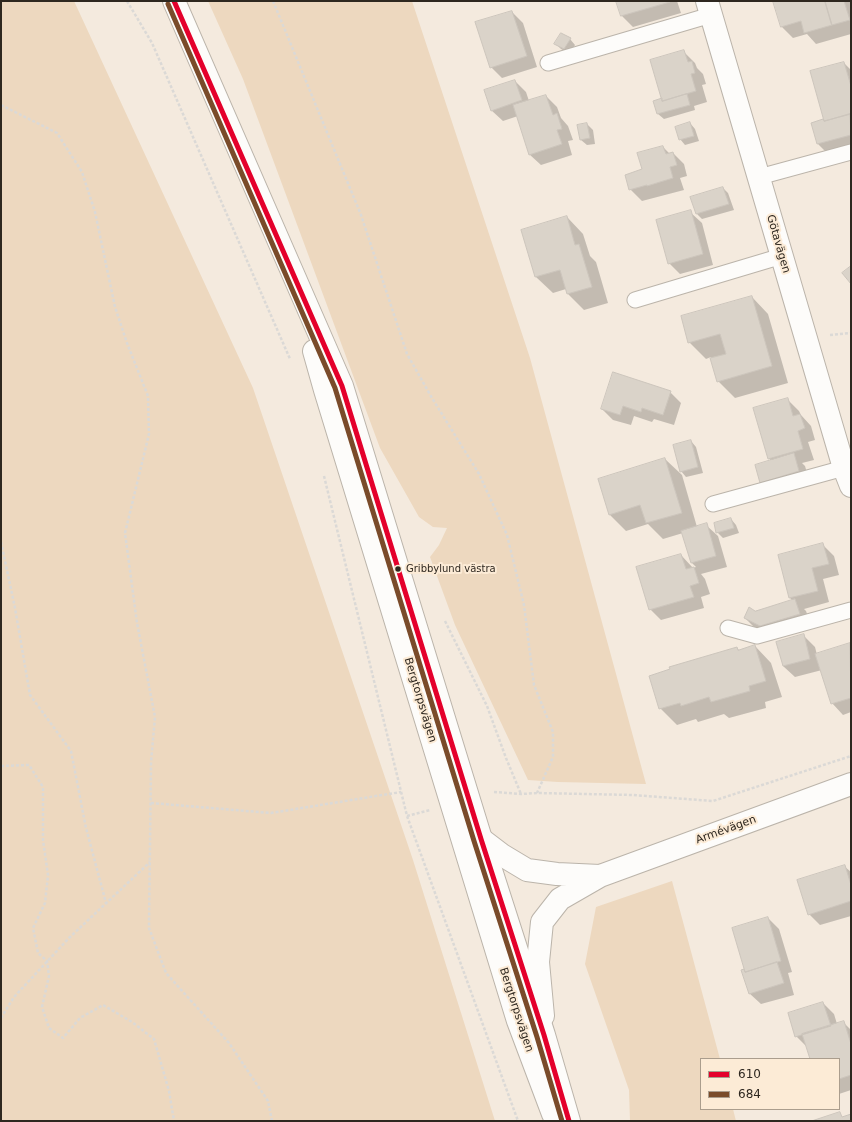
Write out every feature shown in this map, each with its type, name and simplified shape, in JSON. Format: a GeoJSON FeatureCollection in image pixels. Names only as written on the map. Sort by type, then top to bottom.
{"type":"FeatureCollection","features":[{"type":"Feature","properties":{"kind":"main road","name":"Bergtorpsvägen"},"geometry":{"type":"LineString","coordinates":[[174,1],[342,386],[481,839],[544,1035],[569,1121]]}},
{"type":"Feature","properties":{"kind":"main road","name":"Götavägen"},"geometry":{"type":"LineString","coordinates":[[709,8],[848,477]]}},
{"type":"Feature","properties":{"kind":"main road","name":"Bergtorpsvägen"},"geometry":{"type":"LineString","coordinates":[[294,276],[325,390],[518,1021],[556,1121]]}},
{"type":"Feature","properties":{"kind":"main road","name":"Armévägen"},"geometry":{"type":"LineString","coordinates":[[544,1035],[538,962],[542,922],[560,899],[600,876],[851,784]]}},
{"type":"Feature","properties":{"kind":"main road","name":"Armévägen"},"geometry":{"type":"LineString","coordinates":[[481,839],[502,855],[527,870],[557,874],[600,876]]}},
{"type":"Feature","properties":{"kind":"lane"},"geometry":{"type":"LineString","coordinates":[[548,63],[709,8]]}},
{"type":"Feature","properties":{"kind":"lane"},"geometry":{"type":"LineString","coordinates":[[759,177],[851,152]]}},
{"type":"Feature","properties":{"kind":"lane"},"geometry":{"type":"LineString","coordinates":[[635,300],[782,256]]}},
{"type":"Feature","properties":{"kind":"lane"},"geometry":{"type":"LineString","coordinates":[[713,504],[848,477]]}},
{"type":"Feature","properties":{"kind":"lane"},"geometry":{"type":"LineString","coordinates":[[728,628],[757,636],[851,610]]}},
{"type":"Feature","properties":{"kind":"path"},"geometry":{"type":"LineString","coordinates":[[127,1],[152,43],[290,360]]}},
{"type":"Feature","properties":{"kind":"path"},"geometry":{"type":"LineString","coordinates":[[273,1],[361,215],[407,354],[432,398],[479,474],[507,535],[524,605],[534,685],[553,732],[553,757],[537,793]]}},
{"type":"Feature","properties":{"kind":"path"},"geometry":{"type":"LineString","coordinates":[[1,105],[57,133],[82,172],[95,212],[115,307],[127,343],[148,396],[149,434],[125,533],[137,623],[155,717],[151,762],[152,803],[149,928],[166,973],[229,1043],[268,1101],[272,1121]]}},
{"type":"Feature","properties":{"kind":"path"},"geometry":{"type":"LineString","coordinates":[[324,474],[407,816],[518,1121]]}},
{"type":"Feature","properties":{"kind":"path"},"geometry":{"type":"LineString","coordinates":[[1,542],[15,608],[30,695],[71,751],[86,828],[106,903]]}},
{"type":"Feature","properties":{"kind":"path"},"geometry":{"type":"LineString","coordinates":[[445,621],[487,706],[521,794]]}},
{"type":"Feature","properties":{"kind":"path"},"geometry":{"type":"LineString","coordinates":[[494,792],[521,794],[633,795],[713,801],[851,756]]}},
{"type":"Feature","properties":{"kind":"path"},"geometry":{"type":"LineString","coordinates":[[1,766],[29,765],[43,787],[43,840],[48,875],[45,903],[32,928],[38,953],[47,961],[49,976],[42,1007],[49,1028],[63,1038],[80,1018],[102,1005],[132,1022],[154,1039],[169,1091],[174,1121]]}},
{"type":"Feature","properties":{"kind":"path"},"geometry":{"type":"LineString","coordinates":[[152,803],[271,813],[401,792]]}},
{"type":"Feature","properties":{"kind":"path"},"geometry":{"type":"LineString","coordinates":[[407,816],[437,808]]}},
{"type":"Feature","properties":{"kind":"path"},"geometry":{"type":"LineString","coordinates":[[1,1018],[14,997],[47,961],[69,938],[150,862]]}},
{"type":"Feature","properties":{"kind":"shaded area"},"geometry":{"type":"Polygon","coordinates":[[[1,1],[74,1],[253,388],[413,860],[495,1121],[1,1121],[1,1]]]}},
{"type":"Feature","properties":{"kind":"shaded area"},"geometry":{"type":"Polygon","coordinates":[[[208,1],[412,1],[530,358],[646,784],[528,780],[455,625],[430,557],[439,545],[447,528],[433,527],[419,517],[380,448],[243,79],[208,1]]]}},
{"type":"Feature","properties":{"kind":"shaded area"},"geometry":{"type":"Polygon","coordinates":[[[672,881],[720,1058],[700,1058],[700,1110],[733,1110],[736,1121],[630,1121],[629,1090],[585,964],[596,907],[672,881]]]}},
{"type":"Feature","properties":{"kind":"building"},"geometry":{"type":"Polygon","coordinates":[[[616,1],[670,1],[670,2],[621,16],[616,1]]]}},
{"type":"Feature","properties":{"kind":"building"},"geometry":{"type":"Polygon","coordinates":[[[773,1],[825,1],[832,25],[804,33],[801,21],[781,27],[773,1]]]}},
{"type":"Feature","properties":{"kind":"building"},"geometry":{"type":"Polygon","coordinates":[[[825,1],[844,1],[850,20],[832,25],[825,1]]]}},
{"type":"Feature","properties":{"kind":"building"},"geometry":{"type":"Polygon","coordinates":[[[512,11],[527,56],[490,68],[475,22],[512,11]]]}},
{"type":"Feature","properties":{"kind":"building"},"geometry":{"type":"Polygon","coordinates":[[[561,33],[571,38],[564,49],[554,44],[561,33]]]}},
{"type":"Feature","properties":{"kind":"building"},"geometry":{"type":"Polygon","coordinates":[[[684,50],[688,62],[692,61],[695,73],[691,74],[696,91],[662,101],[650,60],[684,50]]]}},
{"type":"Feature","properties":{"kind":"building"},"geometry":{"type":"Polygon","coordinates":[[[844,62],[851,86],[851,114],[824,121],[810,71],[844,62]]]}},
{"type":"Feature","properties":{"kind":"building"},"geometry":{"type":"Polygon","coordinates":[[[515,80],[522,100],[491,111],[484,90],[515,80]]]}},
{"type":"Feature","properties":{"kind":"building"},"geometry":{"type":"Polygon","coordinates":[[[687,94],[690,105],[657,114],[653,101],[662,98],[662,101],[687,94]]]}},
{"type":"Feature","properties":{"kind":"building"},"geometry":{"type":"Polygon","coordinates":[[[546,95],[553,115],[557,113],[562,129],[557,130],[562,144],[529,155],[513,105],[546,95]]]}},
{"type":"Feature","properties":{"kind":"building"},"geometry":{"type":"Polygon","coordinates":[[[850,114],[851,135],[817,144],[811,123],[850,114]]]}},
{"type":"Feature","properties":{"kind":"building"},"geometry":{"type":"Polygon","coordinates":[[[690,122],[694,136],[679,140],[675,127],[690,122]]]}},
{"type":"Feature","properties":{"kind":"building"},"geometry":{"type":"Polygon","coordinates":[[[587,123],[590,138],[580,140],[577,125],[587,123]]]}},
{"type":"Feature","properties":{"kind":"building"},"geometry":{"type":"Polygon","coordinates":[[[663,146],[666,154],[673,152],[677,165],[670,167],[673,178],[629,190],[625,175],[642,169],[637,153],[663,146]]]}},
{"type":"Feature","properties":{"kind":"building"},"geometry":{"type":"Polygon","coordinates":[[[723,187],[729,204],[696,214],[690,197],[723,187]]]}},
{"type":"Feature","properties":{"kind":"building"},"geometry":{"type":"Polygon","coordinates":[[[691,210],[703,254],[668,264],[656,220],[691,210]]]}},
{"type":"Feature","properties":{"kind":"building"},"geometry":{"type":"Polygon","coordinates":[[[567,216],[575,245],[579,244],[592,287],[567,294],[560,270],[535,277],[521,230],[567,216]]]}},
{"type":"Feature","properties":{"kind":"building"},"geometry":{"type":"Polygon","coordinates":[[[851,266],[851,284],[842,273],[851,266]]]}},
{"type":"Feature","properties":{"kind":"building"},"geometry":{"type":"Polygon","coordinates":[[[752,296],[772,366],[717,382],[710,358],[726,354],[720,334],[688,343],[681,316],[752,296]]]}},
{"type":"Feature","properties":{"kind":"building"},"geometry":{"type":"Polygon","coordinates":[[[613,372],[671,391],[663,415],[642,408],[641,412],[623,406],[620,415],[601,409],[613,372]]]}},
{"type":"Feature","properties":{"kind":"building"},"geometry":{"type":"Polygon","coordinates":[[[788,398],[793,416],[800,414],[805,428],[798,431],[803,449],[768,459],[753,408],[788,398]]]}},
{"type":"Feature","properties":{"kind":"building"},"geometry":{"type":"Polygon","coordinates":[[[691,440],[698,467],[680,472],[673,445],[691,440]]]}},
{"type":"Feature","properties":{"kind":"building"},"geometry":{"type":"Polygon","coordinates":[[[794,453],[799,471],[760,483],[755,465],[794,453]]]}},
{"type":"Feature","properties":{"kind":"building"},"geometry":{"type":"Polygon","coordinates":[[[665,458],[682,513],[646,523],[640,505],[609,515],[598,479],[665,458]]]}},
{"type":"Feature","properties":{"kind":"building"},"geometry":{"type":"Polygon","coordinates":[[[731,518],[734,528],[716,533],[714,523],[731,518]]]}},
{"type":"Feature","properties":{"kind":"building"},"geometry":{"type":"Polygon","coordinates":[[[707,523],[716,556],[691,563],[681,531],[707,523]]]}},
{"type":"Feature","properties":{"kind":"building"},"geometry":{"type":"Polygon","coordinates":[[[823,543],[829,564],[812,568],[818,591],[789,598],[778,555],[823,543]]]}},
{"type":"Feature","properties":{"kind":"building"},"geometry":{"type":"Polygon","coordinates":[[[681,554],[686,569],[694,567],[699,583],[690,586],[694,597],[649,610],[636,567],[681,554]]]}},
{"type":"Feature","properties":{"kind":"building"},"geometry":{"type":"Polygon","coordinates":[[[795,599],[800,614],[760,626],[744,618],[749,607],[755,611],[795,599]]]}},
{"type":"Feature","properties":{"kind":"building"},"geometry":{"type":"Polygon","coordinates":[[[804,634],[810,659],[783,666],[776,642],[804,634]]]}},
{"type":"Feature","properties":{"kind":"building"},"geometry":{"type":"Polygon","coordinates":[[[850,643],[851,698],[831,704],[815,654],[850,643]]]}},
{"type":"Feature","properties":{"kind":"building"},"geometry":{"type":"Polygon","coordinates":[[[755,645],[766,681],[749,686],[750,691],[711,702],[709,697],[681,706],[680,703],[659,709],[649,676],[670,669],[669,667],[737,647],[738,650],[755,645]]]}},
{"type":"Feature","properties":{"kind":"building"},"geometry":{"type":"Polygon","coordinates":[[[845,865],[851,885],[851,901],[808,915],[797,880],[845,865]]]}},
{"type":"Feature","properties":{"kind":"building"},"geometry":{"type":"Polygon","coordinates":[[[768,917],[781,961],[745,972],[732,928],[768,917]]]}},
{"type":"Feature","properties":{"kind":"building"},"geometry":{"type":"Polygon","coordinates":[[[777,962],[784,983],[749,994],[741,970],[744,969],[745,972],[777,962]]]}},
{"type":"Feature","properties":{"kind":"building"},"geometry":{"type":"Polygon","coordinates":[[[823,1002],[831,1026],[795,1037],[788,1013],[823,1002]]]}},
{"type":"Feature","properties":{"kind":"building"},"geometry":{"type":"Polygon","coordinates":[[[844,1021],[851,1044],[851,1075],[840,1079],[840,1058],[810,1058],[802,1034],[844,1021]]]}},
{"type":"Feature","properties":{"kind":"building"},"geometry":{"type":"Polygon","coordinates":[[[840,1112],[842,1117],[851,1114],[851,1121],[812,1121],[840,1112]]]}},
{"type":"Feature","properties":{"kind":"transit line","name":"610"},"geometry":{"type":"LineString","coordinates":[[174,1],[342,386],[481,839],[544,1035],[569,1121]]}},
{"type":"Feature","properties":{"kind":"transit line","name":"684"},"geometry":{"type":"LineString","coordinates":[[168,4],[335,388],[474,841],[537,1037],[562,1121]]}},
{"type":"Feature","properties":{"kind":"place","name":"Gribbylund västra"},"geometry":{"type":"Point","coordinates":[398,569]}}]}
